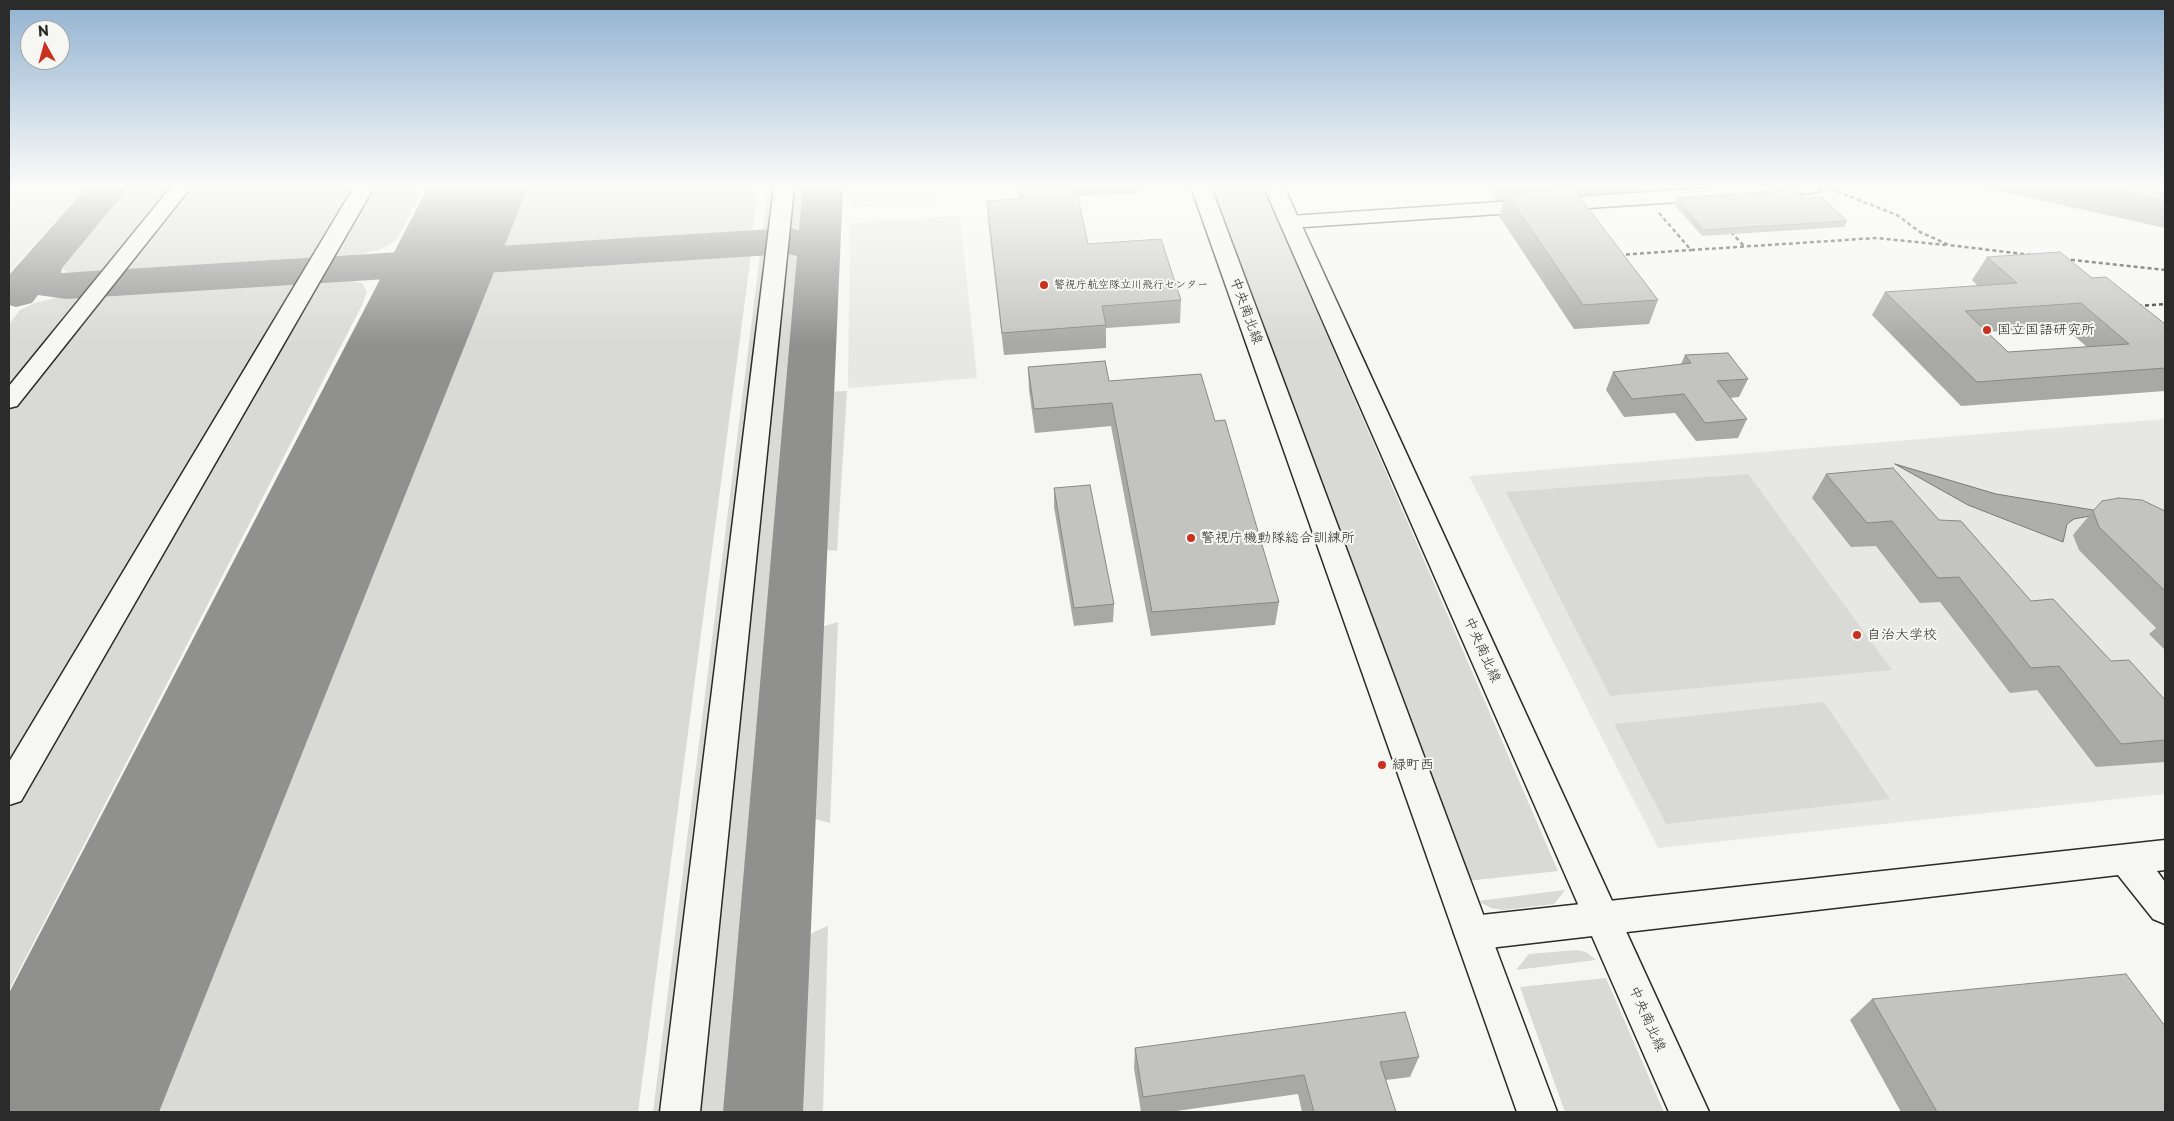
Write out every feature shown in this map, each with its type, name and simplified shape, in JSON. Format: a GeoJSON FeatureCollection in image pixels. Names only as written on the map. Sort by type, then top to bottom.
{"type":"FeatureCollection","features":[{"type":"Feature","properties":{"kind":"main road"},"geometry":{"type":"LineString","coordinates":[[9,401],[139,239]]}},
{"type":"Feature","properties":{"kind":"main road"},"geometry":{"type":"LineString","coordinates":[[9,792],[333,239]]}},
{"type":"Feature","properties":{"kind":"main road"},"geometry":{"type":"LineString","coordinates":[[680,1112],[778,239]]}},
{"type":"Feature","properties":{"kind":"main road","name":"中央南北線"},"geometry":{"type":"LineString","coordinates":[[1220,239],[1537,1112]]}},
{"type":"Feature","properties":{"kind":"main road","name":"中央南北線"},"geometry":{"type":"LineString","coordinates":[[1298,239],[1689,1112]]}},
{"type":"Feature","properties":{"kind":"main road"},"geometry":{"type":"LineString","coordinates":[[1472,933],[2165,855]]}},
{"type":"Feature","properties":{"kind":"main road"},"geometry":{"type":"LineString","coordinates":[[2126,859],[2165,908]]}},
{"type":"Feature","properties":{"kind":"path"},"geometry":{"type":"LineString","coordinates":[[1682,239],[1691,250]]}},
{"type":"Feature","properties":{"kind":"path"},"geometry":{"type":"LineString","coordinates":[[1739,239],[1745,246]]}},
{"type":"Feature","properties":{"kind":"path"},"geometry":{"type":"LineString","coordinates":[[1615,255],[1854,239]]}},
{"type":"Feature","properties":{"kind":"path"},"geometry":{"type":"LineString","coordinates":[[1890,239],[2037,256]]}},
{"type":"Feature","properties":{"kind":"path"},"geometry":{"type":"LineString","coordinates":[[1936,239],[1949,245]]}},
{"type":"Feature","properties":{"kind":"path"},"geometry":{"type":"LineString","coordinates":[[2057,258],[2165,270]]}},
{"type":"Feature","properties":{"kind":"path"},"geometry":{"type":"LineString","coordinates":[[2136,306],[2165,304]]}},
{"type":"Feature","properties":{"kind":"shaded area"},"geometry":{"type":"Polygon","coordinates":[[[9,239],[39,239],[9,273],[9,239]]]}},
{"type":"Feature","properties":{"kind":"shaded area"},"geometry":{"type":"Polygon","coordinates":[[[81,239],[397,239],[382,249],[362,254],[82,273],[68,272],[61,268],[65,258],[81,239]]]}},
{"type":"Feature","properties":{"kind":"shaded area"},"geometry":{"type":"Polygon","coordinates":[[[683,239],[529,249],[506,247],[503,240],[683,239]]]}},
{"type":"Feature","properties":{"kind":"shaded area"},"geometry":{"type":"Polygon","coordinates":[[[850,239],[962,239],[977,378],[848,388],[850,239]]]}},
{"type":"Feature","properties":{"kind":"shaded area"},"geometry":{"type":"Polygon","coordinates":[[[1228,239],[1286,239],[1558,871],[1467,881],[1228,239]]]}},
{"type":"Feature","properties":{"kind":"shaded area"},"geometry":{"type":"Polygon","coordinates":[[[773,246],[674,1112],[653,1112],[761,247],[773,246]]]}},
{"type":"Feature","properties":{"kind":"shaded area"},"geometry":{"type":"Polygon","coordinates":[[[779,246],[797,247],[803,255],[735,1112],[688,1112],[779,246]]]}},
{"type":"Feature","properties":{"kind":"shaded area"},"geometry":{"type":"Polygon","coordinates":[[[752,247],[638,1112],[152,1112],[488,275],[495,268],[517,263],[752,247]]]}},
{"type":"Feature","properties":{"kind":"shaded area"},"geometry":{"type":"Polygon","coordinates":[[[346,280],[362,283],[367,292],[362,305],[9,990],[9,324],[20,310],[35,303],[55,298],[346,280]]]}},
{"type":"Feature","properties":{"kind":"shaded area"},"geometry":{"type":"Polygon","coordinates":[[[847,391],[837,551],[827,550],[811,543],[823,392],[847,391]]]}},
{"type":"Feature","properties":{"kind":"shaded area","name":"自治大学校"},"geometry":{"type":"Polygon","coordinates":[[[2165,419],[2165,794],[1658,848],[1469,476],[2165,419]]]}},
{"type":"Feature","properties":{"kind":"shaded area"},"geometry":{"type":"Polygon","coordinates":[[[1895,464],[1996,494],[2099,511],[2095,515],[2074,519],[2067,524],[2063,542],[1968,505],[1895,464]]]}},
{"type":"Feature","properties":{"kind":"shaded area"},"geometry":{"type":"Polygon","coordinates":[[[1748,474],[1892,670],[1610,696],[1506,492],[1748,474]]]}},
{"type":"Feature","properties":{"kind":"shaded area"},"geometry":{"type":"Polygon","coordinates":[[[838,622],[830,823],[815,819],[798,801],[807,640],[821,627],[838,622]]]}},
{"type":"Feature","properties":{"kind":"shaded area"},"geometry":{"type":"Polygon","coordinates":[[[1824,702],[1890,799],[1666,824],[1614,724],[1824,702]]]}},
{"type":"Feature","properties":{"kind":"shaded area"},"geometry":{"type":"Polygon","coordinates":[[[1565,890],[1554,904],[1503,910],[1491,908],[1478,901],[1565,890]]]}},
{"type":"Feature","properties":{"kind":"shaded area"},"geometry":{"type":"Polygon","coordinates":[[[828,926],[823,1112],[780,1112],[787,960],[798,944],[814,932],[828,926]]]}},
{"type":"Feature","properties":{"kind":"shaded area"},"geometry":{"type":"Polygon","coordinates":[[[1577,950],[1586,952],[1596,960],[1516,970],[1529,954],[1577,950]]]}},
{"type":"Feature","properties":{"kind":"shaded area"},"geometry":{"type":"Polygon","coordinates":[[[1606,978],[1664,1112],[1565,1112],[1520,987],[1606,978]]]}},
{"type":"Feature","properties":{"kind":"building","name":"警視庁航空隊立川飛行センター"},"geometry":{"type":"Polygon","coordinates":[[[991,239],[1087,239],[1088,244],[1161,239],[1181,300],[1102,306],[1106,325],[1002,333],[991,239]]]}},
{"type":"Feature","properties":{"kind":"building"},"geometry":{"type":"Polygon","coordinates":[[[1538,239],[1612,239],[1658,300],[1583,305],[1538,239]]]}},
{"type":"Feature","properties":{"kind":"building"},"geometry":{"type":"Polygon","coordinates":[[[2060,252],[2092,278],[2106,277],[2165,324],[2165,368],[1977,382],[1885,292],[2017,283],[1987,257],[2060,252]],[[2081,303],[1965,311],[2008,352],[2129,344],[2081,303]]]}},
{"type":"Feature","properties":{"kind":"building"},"geometry":{"type":"Polygon","coordinates":[[[1728,353],[1748,379],[1717,381],[1747,419],[1705,423],[1684,394],[1632,399],[1613,372],[1691,363],[1685,355],[1728,353]]]}},
{"type":"Feature","properties":{"kind":"building","name":"警視庁機動隊総合訓練所"},"geometry":{"type":"Polygon","coordinates":[[[1105,361],[1109,381],[1201,374],[1215,421],[1225,420],[1279,602],[1152,612],[1112,403],[1034,409],[1028,367],[1105,361]]]}},
{"type":"Feature","properties":{"kind":"building"},"geometry":{"type":"Polygon","coordinates":[[[1893,468],[1939,520],[1961,521],[2031,601],[2053,599],[2111,661],[2129,660],[2165,700],[2165,740],[2121,744],[2059,666],[2031,668],[1959,577],[1938,578],[1892,521],[1867,523],[1826,474],[1893,468]]]}},
{"type":"Feature","properties":{"kind":"building"},"geometry":{"type":"Polygon","coordinates":[[[1090,485],[1114,604],[1074,608],[1054,488],[1090,485]]]}},
{"type":"Feature","properties":{"kind":"building"},"geometry":{"type":"Polygon","coordinates":[[[2119,498],[2142,500],[2165,511],[2165,591],[2099,527],[2093,511],[2102,501],[2119,498]]]}},
{"type":"Feature","properties":{"kind":"building"},"geometry":{"type":"Polygon","coordinates":[[[2126,974],[2165,1026],[2165,1112],[1937,1112],[1872,999],[2126,974]]]}},
{"type":"Feature","properties":{"kind":"building"},"geometry":{"type":"Polygon","coordinates":[[[1405,1012],[1419,1057],[1380,1062],[1396,1112],[1314,1112],[1304,1075],[1143,1097],[1135,1048],[1405,1012]]]}},
{"type":"Feature","properties":{"kind":"taxiway"},"geometry":{"type":"LineString","coordinates":[[41,265],[64,239]]}},
{"type":"Feature","properties":{"kind":"taxiway"},"geometry":{"type":"LineString","coordinates":[[819,254],[820,239]]}},
{"type":"Feature","properties":{"kind":"taxiway"},"geometry":{"type":"LineString","coordinates":[[41,265],[38,277],[42,281],[54,286],[66,286],[789,241],[806,244],[815,248],[819,254]]}},
{"type":"Feature","properties":{"kind":"taxiway"},"geometry":{"type":"LineString","coordinates":[[763,1112],[819,254]]}},
{"type":"Feature","properties":{"kind":"taxiway"},"geometry":{"type":"LineString","coordinates":[[16,294],[41,265]]}},
{"type":"Feature","properties":{"kind":"runway"},"geometry":{"type":"LineString","coordinates":[[57,1112],[454,239]]}},
{"type":"Feature","properties":{"kind":"place","name":"警視庁航空隊立川飛行センター"},"geometry":{"type":"Point","coordinates":[1044,285]}},
{"type":"Feature","properties":{"kind":"place","name":"国立国語研究所"},"geometry":{"type":"Point","coordinates":[1987,330]}},
{"type":"Feature","properties":{"kind":"place","name":"警視庁機動隊総合訓練所"},"geometry":{"type":"Point","coordinates":[1191,538]}},
{"type":"Feature","properties":{"kind":"place","name":"自治大学校"},"geometry":{"type":"Point","coordinates":[1857,635]}},
{"type":"Feature","properties":{"kind":"place","name":"緑町西"},"geometry":{"type":"Point","coordinates":[1382,765]}}]}
